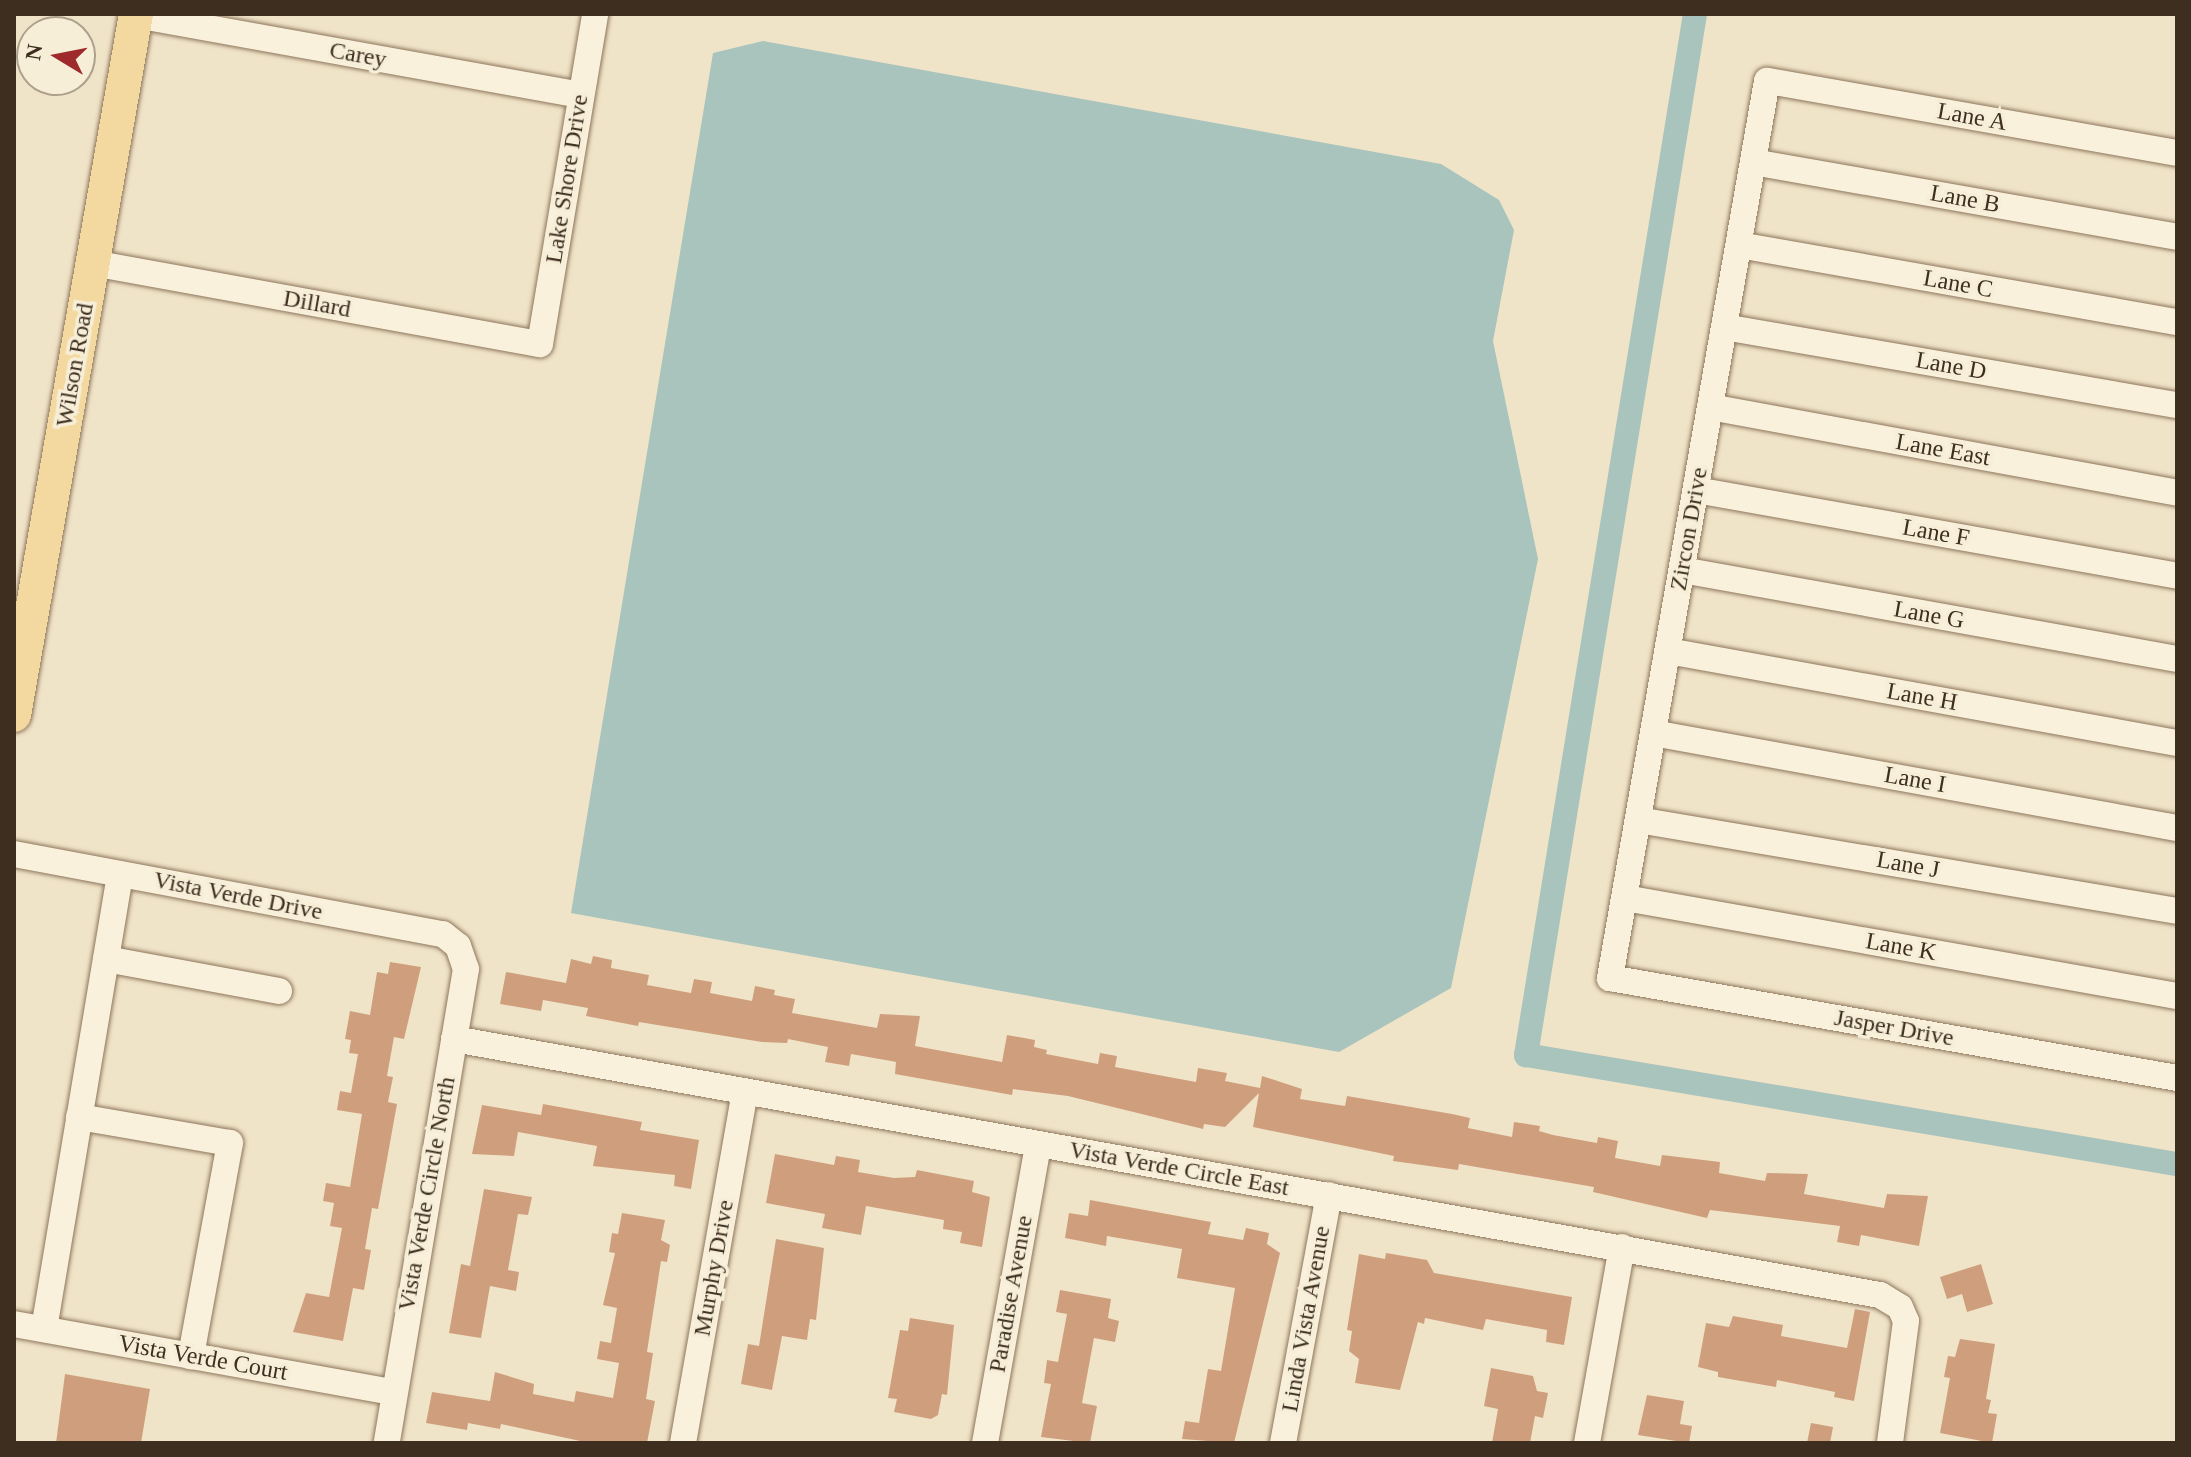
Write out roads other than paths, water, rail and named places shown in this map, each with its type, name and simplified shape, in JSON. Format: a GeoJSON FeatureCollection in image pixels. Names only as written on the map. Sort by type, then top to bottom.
{"type":"FeatureCollection","features":[{"type":"Feature","properties":{"kind":"main road","name":"Wilson Road"},"geometry":{"type":"LineString","coordinates":[[14,715],[136,14]]}},
{"type":"Feature","properties":{"kind":"street","name":"Carey"},"geometry":{"type":"LineString","coordinates":[[136,14],[580,95]]}},
{"type":"Feature","properties":{"kind":"street","name":"Lake Shore Drive"},"geometry":{"type":"LineString","coordinates":[[540,344],[595,14]]}},
{"type":"Feature","properties":{"kind":"street","name":"Lane A"},"geometry":{"type":"LineString","coordinates":[[1767,81],[2177,153]]}},
{"type":"Feature","properties":{"kind":"street","name":"Zircon Drive"},"geometry":{"type":"LineString","coordinates":[[1610,978],[1767,81]]}},
{"type":"Feature","properties":{"kind":"street","name":"Lane B"},"geometry":{"type":"LineString","coordinates":[[1753,162],[2177,237]]}},
{"type":"Feature","properties":{"kind":"street","name":"Lane C"},"geometry":{"type":"LineString","coordinates":[[1739,245],[2177,322]]}},
{"type":"Feature","properties":{"kind":"street","name":"Dillard"},"geometry":{"type":"LineString","coordinates":[[93,263],[540,344]]}},
{"type":"Feature","properties":{"kind":"street","name":"Lane D"},"geometry":{"type":"LineString","coordinates":[[1724,327],[2177,405]]}},
{"type":"Feature","properties":{"kind":"street","name":"Lane East"},"geometry":{"type":"LineString","coordinates":[[1710,407],[2177,493]]}},
{"type":"Feature","properties":{"kind":"street","name":"Lane F"},"geometry":{"type":"LineString","coordinates":[[1696,490],[2177,576]]}},
{"type":"Feature","properties":{"kind":"street","name":"Lane G"},"geometry":{"type":"LineString","coordinates":[[1682,570],[2177,659]]}},
{"type":"Feature","properties":{"kind":"street","name":"Lane H"},"geometry":{"type":"LineString","coordinates":[[1668,651],[2177,743]]}},
{"type":"Feature","properties":{"kind":"street","name":"Lane I"},"geometry":{"type":"LineString","coordinates":[[1653,733],[2177,828]]}},
{"type":"Feature","properties":{"kind":"street","name":"Lane J"},"geometry":{"type":"LineString","coordinates":[[1638,820],[2177,911]]}},
{"type":"Feature","properties":{"kind":"street","name":"Vista Verde Drive"},"geometry":{"type":"LineString","coordinates":[[14,854],[443,934],[458,946]]}},
{"type":"Feature","properties":{"kind":"street"},"geometry":{"type":"LineString","coordinates":[[44,1329],[120,874]]}},
{"type":"Feature","properties":{"kind":"street","name":"Lane K"},"geometry":{"type":"LineString","coordinates":[[1625,898],[2177,996]]}},
{"type":"Feature","properties":{"kind":"street","name":"Vista Verde Circle North"},"geometry":{"type":"LineString","coordinates":[[387,1443],[393,1392],[466,969],[458,946]]}},
{"type":"Feature","properties":{"kind":"street"},"geometry":{"type":"LineString","coordinates":[[106,959],[279,991]]}},
{"type":"Feature","properties":{"kind":"street","name":"Jasper Drive"},"geometry":{"type":"LineString","coordinates":[[1610,978],[2177,1078]]}},
{"type":"Feature","properties":{"kind":"street","name":"Vista Verde Circle East"},"geometry":{"type":"LineString","coordinates":[[454,1039],[1880,1295],[1900,1307],[1907,1338],[1890,1443]]}},
{"type":"Feature","properties":{"kind":"street","name":"Murphy Drive"},"geometry":{"type":"LineString","coordinates":[[683,1443],[745,1093]]}},
{"type":"Feature","properties":{"kind":"street"},"geometry":{"type":"LineString","coordinates":[[79,1117],[230,1143],[191,1356]]}},
{"type":"Feature","properties":{"kind":"street","name":"Paradise Avenue"},"geometry":{"type":"LineString","coordinates":[[985,1443],[1038,1145]]}},
{"type":"Feature","properties":{"kind":"street","name":"Linda Vista Avenue"},"geometry":{"type":"LineString","coordinates":[[1283,1443],[1329,1195]]}},
{"type":"Feature","properties":{"kind":"street"},"geometry":{"type":"LineString","coordinates":[[1587,1443],[1622,1247]]}},
{"type":"Feature","properties":{"kind":"street","name":"Vista Verde Court"},"geometry":{"type":"LineString","coordinates":[[14,1324],[393,1392]]}},
{"type":"Feature","properties":{"kind":"water"},"geometry":{"type":"Polygon","coordinates":[[[763,41],[1441,164],[1499,200],[1514,230],[1493,341],[1538,559],[1451,988],[1339,1052],[571,913],[713,53],[763,41]]]}},
{"type":"Feature","properties":{"kind":"waterway"},"geometry":{"type":"LineString","coordinates":[[1695,14],[1526,1055],[2177,1164]]}}]}
